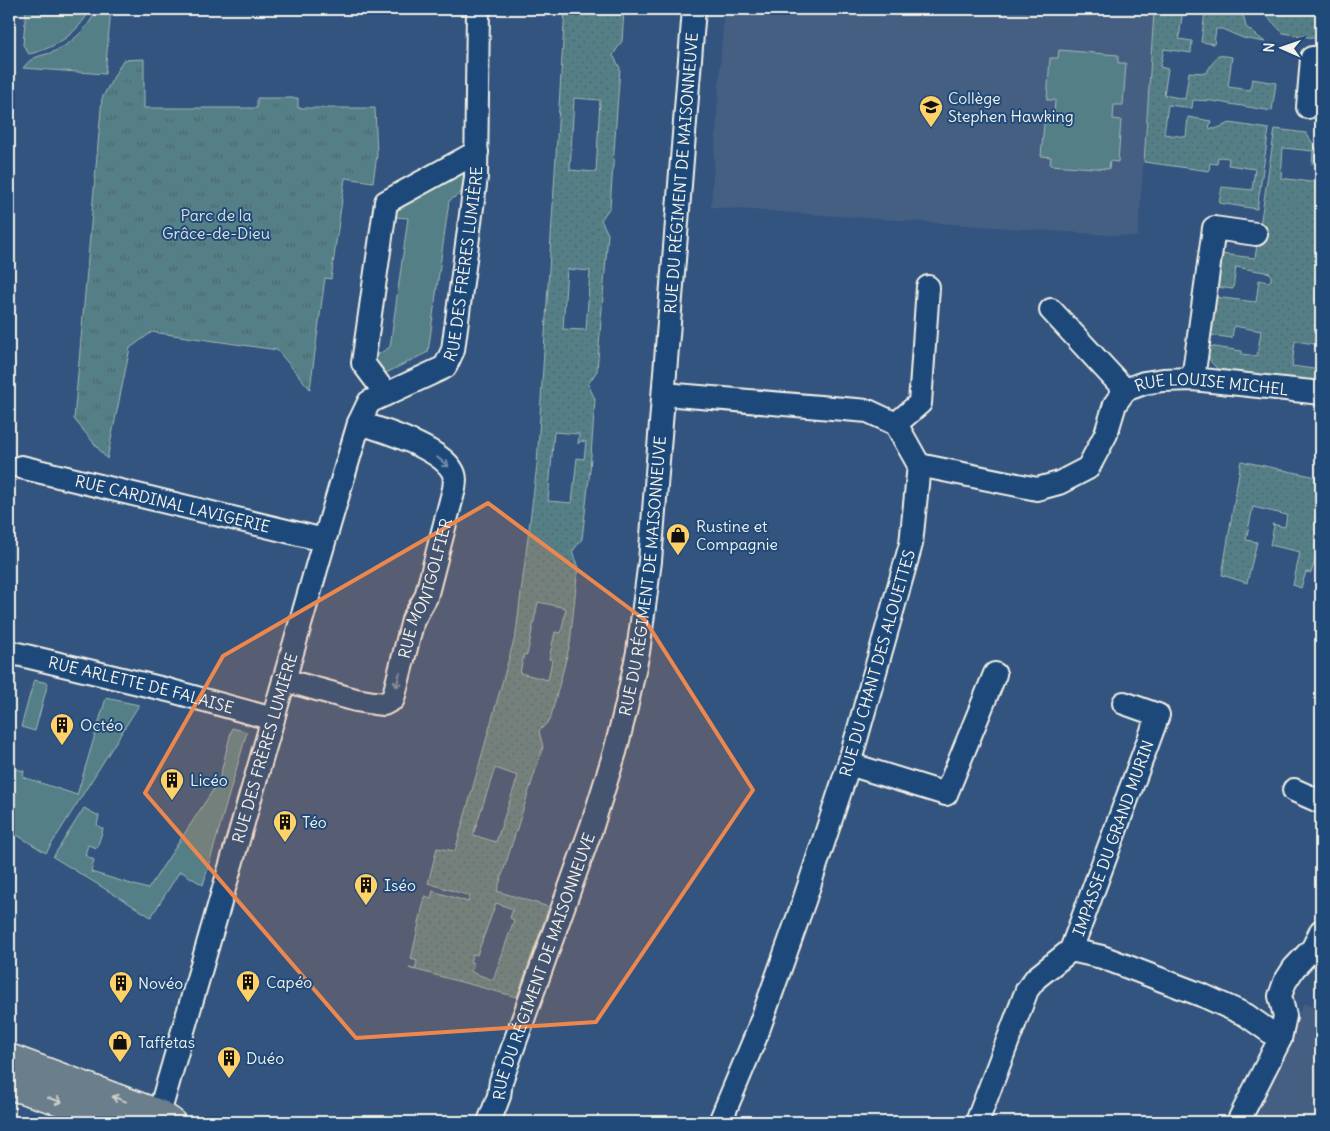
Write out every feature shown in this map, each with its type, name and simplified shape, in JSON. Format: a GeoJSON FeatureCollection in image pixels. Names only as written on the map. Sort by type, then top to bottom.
{"type":"FeatureCollection","features":[{"type":"Feature","properties":{"kind":"main road"},"geometry":{"type":"LineString","coordinates":[[9,1058],[165,1118]]}},
{"type":"Feature","properties":{"kind":"main road"},"geometry":{"type":"LineString","coordinates":[[9,1085],[127,1122]]}},
{"type":"Feature","properties":{"kind":"street","name":"RUE DES FRÈRES LUMIÈRE"},"geometry":{"type":"LineString","coordinates":[[165,1118],[272,719],[360,423],[369,402],[445,367],[453,350],[476,177],[478,9]]}},
{"type":"Feature","properties":{"kind":"street","name":"RUE DU RÉGIMENT DE MAISONNEUVE"},"geometry":{"type":"LineString","coordinates":[[491,1117],[501,1081],[592,826],[626,708],[638,652],[649,574],[694,9]]}},
{"type":"Feature","properties":{"kind":"street"},"geometry":{"type":"LineString","coordinates":[[1308,107],[1312,58],[1321,59]]}},
{"type":"Feature","properties":{"kind":"street","name":"RUE DES FRÈRES LUMIÈRE"},"geometry":{"type":"LineString","coordinates":[[386,394],[364,362],[386,202],[476,152]]}},
{"type":"Feature","properties":{"kind":"street"},"geometry":{"type":"LineString","coordinates":[[1193,379],[1214,228],[1256,234]]}},
{"type":"Feature","properties":{"kind":"street"},"geometry":{"type":"LineString","coordinates":[[896,424],[920,403],[928,287]]}},
{"type":"Feature","properties":{"kind":"street"},"geometry":{"type":"LineString","coordinates":[[1051,310],[1125,390]]}},
{"type":"Feature","properties":{"kind":"street","name":"RUE LOUISE MICHEL"},"geometry":{"type":"LineString","coordinates":[[919,465],[1037,489],[1059,483],[1088,468],[1106,434],[1115,404],[1125,390],[1144,383],[1193,379],[1321,393]]}},
{"type":"Feature","properties":{"kind":"street"},"geometry":{"type":"LineString","coordinates":[[664,394],[868,411],[896,424],[919,465]]}},
{"type":"Feature","properties":{"kind":"street","name":"RUE MONTGOLFIER"},"geometry":{"type":"LineString","coordinates":[[284,680],[374,703],[384,704],[393,699],[413,620],[426,597],[454,489],[455,479],[452,470],[442,460],[401,436],[360,423]]}},
{"type":"Feature","properties":{"kind":"street","name":"RUE DU CHANT DES ALOUETTES"},"geometry":{"type":"LineString","coordinates":[[720,1122],[756,1036],[804,901],[849,764],[911,544],[919,465]]}},
{"type":"Feature","properties":{"kind":"street","name":"RUE CARDINAL LAVIGERIE"},"geometry":{"type":"LineString","coordinates":[[21,466],[324,540]]}},
{"type":"Feature","properties":{"kind":"street","name":"RUE ARLETTE DE FALAISE"},"geometry":{"type":"LineString","coordinates":[[9,652],[168,690],[272,719]]}},
{"type":"Feature","properties":{"kind":"street"},"geometry":{"type":"LineString","coordinates":[[849,764],[946,794],[995,674]]}},
{"type":"Feature","properties":{"kind":"street","name":"IMPASSE DU GRAND MURIN"},"geometry":{"type":"LineString","coordinates":[[1124,703],[1158,715],[1072,950],[1102,957],[1204,996],[1246,1015],[1280,1039]]}},
{"type":"Feature","properties":{"kind":"street"},"geometry":{"type":"LineString","coordinates":[[1294,790],[1321,802]]}},
{"type":"Feature","properties":{"kind":"street"},"geometry":{"type":"LineString","coordinates":[[1238,1122],[1280,1039],[1285,1016],[1280,996],[1285,982],[1294,968],[1313,948],[1321,931]]}},
{"type":"Feature","properties":{"kind":"street"},"geometry":{"type":"LineString","coordinates":[[977,1122],[1027,990],[1036,978],[1072,950]]}},
{"type":"Feature","properties":{"kind":"highlighted area"},"geometry":{"type":"Polygon","coordinates":[[[488,503],[645,620],[753,790],[596,1022],[356,1038],[145,793],[223,656],[488,503]]]}},
{"type":"Feature","properties":{"kind":"shaded area","name":"Collège Stephen Hawking"},"geometry":{"type":"Polygon","coordinates":[[[724,9],[1154,9],[1138,237],[711,207],[724,9]]]}},
{"type":"Feature","properties":{"kind":"shaded area"},"geometry":{"type":"Polygon","coordinates":[[[1304,1003],[1321,1009],[1321,1122],[1248,1122],[1304,1003]]]}},
{"type":"Feature","properties":{"kind":"green space"},"geometry":{"type":"Polygon","coordinates":[[[26,9],[90,9],[80,25],[57,44],[29,54],[23,45],[26,9]]]}},
{"type":"Feature","properties":{"kind":"green space"},"geometry":{"type":"Polygon","coordinates":[[[97,9],[111,9],[105,74],[23,68],[33,59],[60,49],[73,40],[94,16],[97,9]]]}},
{"type":"Feature","properties":{"kind":"green space"},"geometry":{"type":"Polygon","coordinates":[[[565,9],[624,9],[622,41],[613,55],[620,68],[610,207],[601,220],[608,234],[597,371],[588,384],[595,399],[590,470],[582,539],[572,552],[578,567],[570,644],[550,720],[539,731],[543,747],[497,891],[549,907],[517,997],[415,970],[417,961],[411,959],[425,896],[431,898],[433,891],[468,902],[470,896],[428,883],[437,848],[455,851],[516,633],[537,465],[565,9]],[[574,98],[570,170],[596,172],[600,100],[574,98]],[[567,269],[563,329],[586,330],[590,271],[567,269]],[[554,432],[548,501],[572,503],[577,458],[584,459],[586,442],[581,441],[578,444],[579,434],[554,432]],[[538,602],[527,655],[524,654],[520,673],[548,680],[552,660],[549,659],[555,632],[561,633],[566,608],[538,602]],[[495,768],[473,835],[496,842],[518,776],[495,768]],[[496,903],[477,955],[473,954],[470,962],[474,963],[471,972],[493,980],[514,920],[510,918],[513,909],[496,903]]]}},
{"type":"Feature","properties":{"kind":"green space"},"geometry":{"type":"Polygon","coordinates":[[[1161,9],[1183,9],[1179,39],[1192,41],[1191,53],[1164,49],[1160,67],[1168,69],[1164,95],[1185,99],[1189,72],[1206,73],[1218,55],[1232,57],[1228,87],[1250,90],[1252,79],[1276,83],[1272,111],[1212,101],[1193,100],[1192,108],[1168,105],[1164,134],[1186,137],[1188,117],[1211,121],[1209,128],[1215,129],[1230,123],[1269,129],[1257,209],[1219,203],[1222,187],[1252,190],[1255,169],[1228,165],[1229,158],[1218,157],[1217,164],[1210,163],[1209,171],[1144,162],[1154,12],[1161,9]]]}},
{"type":"Feature","properties":{"kind":"green space"},"geometry":{"type":"Polygon","coordinates":[[[1183,9],[1242,9],[1246,27],[1265,42],[1243,38],[1222,29],[1216,29],[1214,44],[1201,42],[1205,12],[1183,9]]]}},
{"type":"Feature","properties":{"kind":"green space"},"geometry":{"type":"Polygon","coordinates":[[[1265,9],[1321,9],[1321,39],[1283,33],[1264,13],[1265,9]]]}},
{"type":"Feature","properties":{"kind":"green space"},"geometry":{"type":"Polygon","coordinates":[[[1059,50],[1118,55],[1118,63],[1126,63],[1123,105],[1114,105],[1113,119],[1121,120],[1118,162],[1110,161],[1109,169],[1050,165],[1051,157],[1041,156],[1045,114],[1054,114],[1055,100],[1047,100],[1050,58],[1058,58],[1059,50]]]}},
{"type":"Feature","properties":{"kind":"green space","name":"Parc de la Grâce-de-Dieu"},"geometry":{"type":"Polygon","coordinates":[[[144,59],[144,108],[257,108],[257,98],[298,98],[298,108],[375,108],[377,155],[373,182],[345,178],[331,279],[325,278],[310,389],[277,350],[152,332],[130,348],[107,459],[74,419],[102,98],[123,60],[144,59]]]}},
{"type":"Feature","properties":{"kind":"green space"},"geometry":{"type":"Polygon","coordinates":[[[1275,129],[1306,133],[1316,148],[1316,161],[1312,164],[1313,151],[1283,148],[1281,178],[1310,182],[1321,181],[1321,345],[1295,341],[1292,366],[1321,370],[1321,383],[1223,372],[1213,365],[1208,355],[1208,346],[1242,351],[1242,354],[1257,356],[1261,331],[1234,326],[1232,338],[1209,335],[1214,297],[1256,302],[1259,280],[1268,282],[1271,280],[1270,273],[1236,267],[1233,289],[1216,287],[1221,254],[1255,258],[1275,129]]]}},
{"type":"Feature","properties":{"kind":"green space"},"geometry":{"type":"Polygon","coordinates":[[[465,169],[462,192],[449,201],[428,352],[384,374],[374,357],[390,347],[408,218],[395,217],[396,206],[465,169]]]}},
{"type":"Feature","properties":{"kind":"green space"},"geometry":{"type":"Polygon","coordinates":[[[1241,461],[1321,478],[1321,541],[1311,573],[1306,572],[1301,588],[1293,585],[1300,552],[1270,545],[1274,526],[1272,524],[1285,527],[1287,515],[1253,507],[1246,540],[1257,542],[1247,583],[1222,575],[1241,461]]]}},
{"type":"Feature","properties":{"kind":"green space"},"geometry":{"type":"Polygon","coordinates":[[[34,680],[48,683],[35,731],[21,727],[34,680]]]}},
{"type":"Feature","properties":{"kind":"green space"},"geometry":{"type":"Polygon","coordinates":[[[106,698],[139,705],[46,853],[9,830],[9,767],[24,771],[23,777],[77,795],[106,698]]]}},
{"type":"Feature","properties":{"kind":"green space"},"geometry":{"type":"Polygon","coordinates":[[[232,728],[247,732],[203,885],[180,871],[151,917],[53,857],[84,808],[99,816],[97,825],[103,829],[97,848],[88,845],[85,855],[94,860],[91,872],[148,889],[219,781],[232,728]]]}},
{"type":"Feature","properties":{"kind":"place","name":"Collège Stephen Hawking"},"geometry":{"type":"Point","coordinates":[931,128]}},
{"type":"Feature","properties":{"kind":"place","name":"Rustine et Compagnie"},"geometry":{"type":"Point","coordinates":[678,556]}},
{"type":"Feature","properties":{"kind":"place","name":"Octéo"},"geometry":{"type":"Point","coordinates":[62,746]}},
{"type":"Feature","properties":{"kind":"place","name":"Licéo"},"geometry":{"type":"Point","coordinates":[172,801]}},
{"type":"Feature","properties":{"kind":"place","name":"Téo"},"geometry":{"type":"Point","coordinates":[285,843]}},
{"type":"Feature","properties":{"kind":"place","name":"Iséo"},"geometry":{"type":"Point","coordinates":[366,906]}},
{"type":"Feature","properties":{"kind":"place","name":"Capéo"},"geometry":{"type":"Point","coordinates":[248,1003]}},
{"type":"Feature","properties":{"kind":"place","name":"Novéo"},"geometry":{"type":"Point","coordinates":[121,1004]}},
{"type":"Feature","properties":{"kind":"place","name":"Taffetas"},"geometry":{"type":"Point","coordinates":[120,1063]}},
{"type":"Feature","properties":{"kind":"place","name":"Duéo"},"geometry":{"type":"Point","coordinates":[229,1079]}}]}
